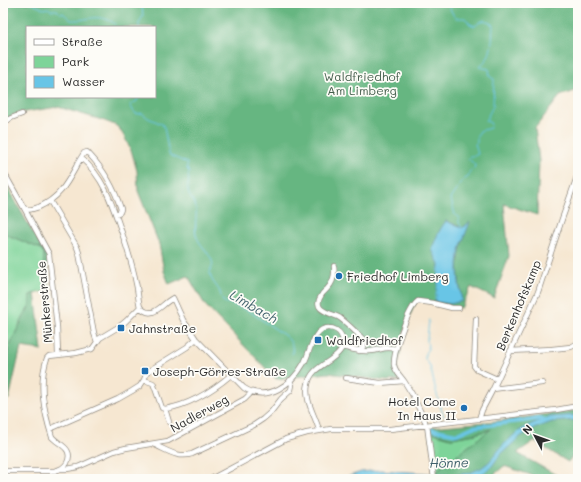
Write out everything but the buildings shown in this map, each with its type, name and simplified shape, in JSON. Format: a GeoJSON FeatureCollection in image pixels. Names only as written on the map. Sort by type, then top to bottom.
{"type":"FeatureCollection","features":[{"type":"Feature","properties":{"kind":"street"},"geometry":{"type":"LineString","coordinates":[[3,124],[11,118],[22,114]]}},
{"type":"Feature","properties":{"kind":"street"},"geometry":{"type":"LineString","coordinates":[[24,207],[27,210],[32,210],[50,201],[63,189],[85,152],[89,154],[102,169],[118,197],[122,209],[116,214]]}},
{"type":"Feature","properties":{"kind":"street"},"geometry":{"type":"LineString","coordinates":[[82,156],[108,193],[133,270],[140,308],[146,313],[152,313],[173,298],[183,320],[196,340],[244,388],[250,392],[263,394],[272,392],[290,380],[303,365],[314,338],[318,333],[329,328],[339,332],[343,340],[342,347],[337,354],[315,371],[311,376],[308,385],[308,401],[320,430]]}},
{"type":"Feature","properties":{"kind":"street","name":"Münkerstraße"},"geometry":{"type":"LineString","coordinates":[[3,171],[49,254],[57,327],[58,355]]}},
{"type":"Feature","properties":{"kind":"street","name":"Berkenhofskamp"},"geometry":{"type":"LineString","coordinates":[[479,419],[538,292],[578,174]]}},
{"type":"Feature","properties":{"kind":"street"},"geometry":{"type":"LineString","coordinates":[[50,201],[78,247],[97,342]]}},
{"type":"Feature","properties":{"kind":"street"},"geometry":{"type":"LineString","coordinates":[[334,266],[331,284],[321,296],[319,304],[323,310],[340,318],[363,339],[364,346],[359,350]]}},
{"type":"Feature","properties":{"kind":"street"},"geometry":{"type":"LineString","coordinates":[[434,479],[426,423],[412,394],[394,367],[394,357],[414,304],[418,301],[432,302],[452,308],[459,308]]}},
{"type":"Feature","properties":{"kind":"street"},"geometry":{"type":"LineString","coordinates":[[61,469],[67,463],[69,456],[67,450],[62,444],[54,439],[50,429],[42,391],[45,366],[48,357],[89,350],[94,347],[100,338],[117,329],[140,308]]}},
{"type":"Feature","properties":{"kind":"street"},"geometry":{"type":"LineString","coordinates":[[476,319],[474,366],[477,370],[497,379]]}},
{"type":"Feature","properties":{"kind":"street"},"geometry":{"type":"LineString","coordinates":[[50,429],[125,395],[140,386],[147,372],[196,340]]}},
{"type":"Feature","properties":{"kind":"street"},"geometry":{"type":"LineString","coordinates":[[510,351],[571,347],[578,343]]}},
{"type":"Feature","properties":{"kind":"street"},"geometry":{"type":"LineString","coordinates":[[342,347],[371,351],[384,348],[396,349]]}},
{"type":"Feature","properties":{"kind":"street"},"geometry":{"type":"LineString","coordinates":[[165,409],[180,406],[194,400],[232,375]]}},
{"type":"Feature","properties":{"kind":"street"},"geometry":{"type":"LineString","coordinates":[[346,378],[380,383],[404,381]]}},
{"type":"Feature","properties":{"kind":"street"},"geometry":{"type":"LineString","coordinates":[[144,380],[153,383],[162,408],[165,409],[169,422]]}},
{"type":"Feature","properties":{"kind":"street"},"geometry":{"type":"LineString","coordinates":[[150,444],[181,456],[197,452],[267,416],[281,399],[291,390],[292,385],[290,380]]}},
{"type":"Feature","properties":{"kind":"street"},"geometry":{"type":"LineString","coordinates":[[492,389],[542,383]]}},
{"type":"Feature","properties":{"kind":"street","name":"Nadlerweg"},"geometry":{"type":"LineString","coordinates":[[3,471],[54,471],[67,469],[78,467],[114,451],[163,442],[174,438],[245,399],[250,392]]}},
{"type":"Feature","properties":{"kind":"street"},"geometry":{"type":"LineString","coordinates":[[211,479],[286,439],[307,432],[342,428],[390,429],[426,423],[479,419],[578,406]]}},
{"type":"Feature","properties":{"kind":"green space","name":"Waldfriedhof Am Limberg"},"geometry":{"type":"Polygon","coordinates":[[[3,3],[578,3],[578,90],[560,96],[535,128],[539,161],[537,215],[504,204],[509,256],[494,298],[471,287],[461,308],[417,299],[405,327],[397,369],[400,380],[387,381],[328,373],[276,379],[205,305],[188,276],[169,284],[164,271],[159,244],[138,191],[137,171],[132,153],[119,128],[102,120],[58,107],[18,113],[3,123],[3,3]],[[446,221],[435,302],[462,301],[459,276],[459,257],[469,223],[463,228],[446,221]]]}},
{"type":"Feature","properties":{"kind":"green space"},"geometry":{"type":"Polygon","coordinates":[[[3,179],[38,242],[47,255],[48,275],[43,272],[44,254],[41,249],[3,233],[3,179]]]}},
{"type":"Feature","properties":{"kind":"green space"},"geometry":{"type":"Polygon","coordinates":[[[3,233],[41,249],[44,254],[43,272],[48,275],[49,290],[30,295],[30,304],[3,363],[3,233]]]}},
{"type":"Feature","properties":{"kind":"green space"},"geometry":{"type":"Polygon","coordinates":[[[35,293],[42,350],[21,347],[9,399],[3,400],[3,363],[16,332],[30,305],[30,295],[35,293]]]}},
{"type":"Feature","properties":{"kind":"green space"},"geometry":{"type":"Polygon","coordinates":[[[578,410],[578,449],[568,462],[534,441],[517,453],[558,476],[556,479],[543,479],[504,466],[489,479],[437,479],[436,471],[491,429],[475,434],[451,438],[431,432],[432,427],[498,421],[578,410]]]}},
{"type":"Feature","properties":{"kind":"green space"},"geometry":{"type":"Polygon","coordinates":[[[492,429],[436,471],[431,432],[451,438],[475,434],[492,429]]]}},
{"type":"Feature","properties":{"kind":"water"},"geometry":{"type":"Polygon","coordinates":[[[446,221],[462,228],[470,222],[462,243],[458,263],[458,276],[462,301],[451,304],[435,302],[439,264],[432,250],[434,242],[446,221]]]}},
{"type":"Feature","properties":{"kind":"water"},"geometry":{"type":"Polygon","coordinates":[[[578,415],[578,420],[552,422],[531,430],[520,437],[500,455],[490,469],[477,477],[468,479],[441,479],[390,476],[341,479],[361,472],[380,470],[454,475],[469,473],[481,468],[489,462],[502,446],[517,432],[531,424],[549,417],[578,415]]]}},
{"type":"Feature","properties":{"kind":"waterway","name":"Limbach"},"geometry":{"type":"LineString","coordinates":[[30,3],[44,9],[48,8],[51,10],[57,10],[71,20],[104,18],[115,24]]}},
{"type":"Feature","properties":{"kind":"waterway"},"geometry":{"type":"LineString","coordinates":[[138,3],[139,6],[142,7],[143,16],[139,26]]}},
{"type":"Feature","properties":{"kind":"waterway"},"geometry":{"type":"LineString","coordinates":[[449,3],[449,7],[455,18],[465,18],[470,24],[475,26],[485,20],[493,25],[492,42],[489,54],[484,63],[479,66],[489,69],[490,77],[494,79],[493,106],[485,121],[491,124],[490,128],[480,131],[477,136],[477,143],[475,144],[478,154],[468,158],[475,165],[474,169],[470,171],[468,177],[463,180],[450,199],[455,215],[459,218],[459,223],[462,228]]}},
{"type":"Feature","properties":{"kind":"waterway","name":"Limbach"},"geometry":{"type":"LineString","coordinates":[[138,98],[137,101],[130,105],[134,112],[137,114],[142,113],[148,118],[162,124],[164,127],[169,154],[187,163],[187,169],[190,172],[188,175],[188,193],[196,208],[196,235],[212,261],[213,264],[210,273],[220,292],[221,298],[226,303],[249,311],[284,335],[291,343],[292,354]]}},
{"type":"Feature","properties":{"kind":"waterway"},"geometry":{"type":"LineString","coordinates":[[439,269],[439,277]]}},
{"type":"Feature","properties":{"kind":"waterway"},"geometry":{"type":"LineString","coordinates":[[435,299],[439,281]]}},
{"type":"Feature","properties":{"kind":"waterway"},"geometry":{"type":"LineString","coordinates":[[429,320],[427,339],[428,349],[425,353],[425,359],[430,366],[444,417]]}},
{"type":"Feature","properties":{"kind":"waterway"},"geometry":{"type":"LineString","coordinates":[[430,429],[457,434],[473,427],[538,419],[548,420]]}},
{"type":"Feature","properties":{"kind":"place","name":"Friedhof Limberg"},"geometry":{"type":"Point","coordinates":[339,276]}},
{"type":"Feature","properties":{"kind":"place","name":"Jahnstraße"},"geometry":{"type":"Point","coordinates":[121,328]}},
{"type":"Feature","properties":{"kind":"place","name":"Waldfriedhof"},"geometry":{"type":"Point","coordinates":[318,340]}},
{"type":"Feature","properties":{"kind":"place","name":"Joseph-Görres-Straße"},"geometry":{"type":"Point","coordinates":[145,371]}},
{"type":"Feature","properties":{"kind":"place","name":"Hotel Come In Haus II"},"geometry":{"type":"Point","coordinates":[464,408]}},
{"type":"Feature","properties":{"kind":"water label","name":"Hönne"},"geometry":{"type":"Point","coordinates":[449,462]}}]}
